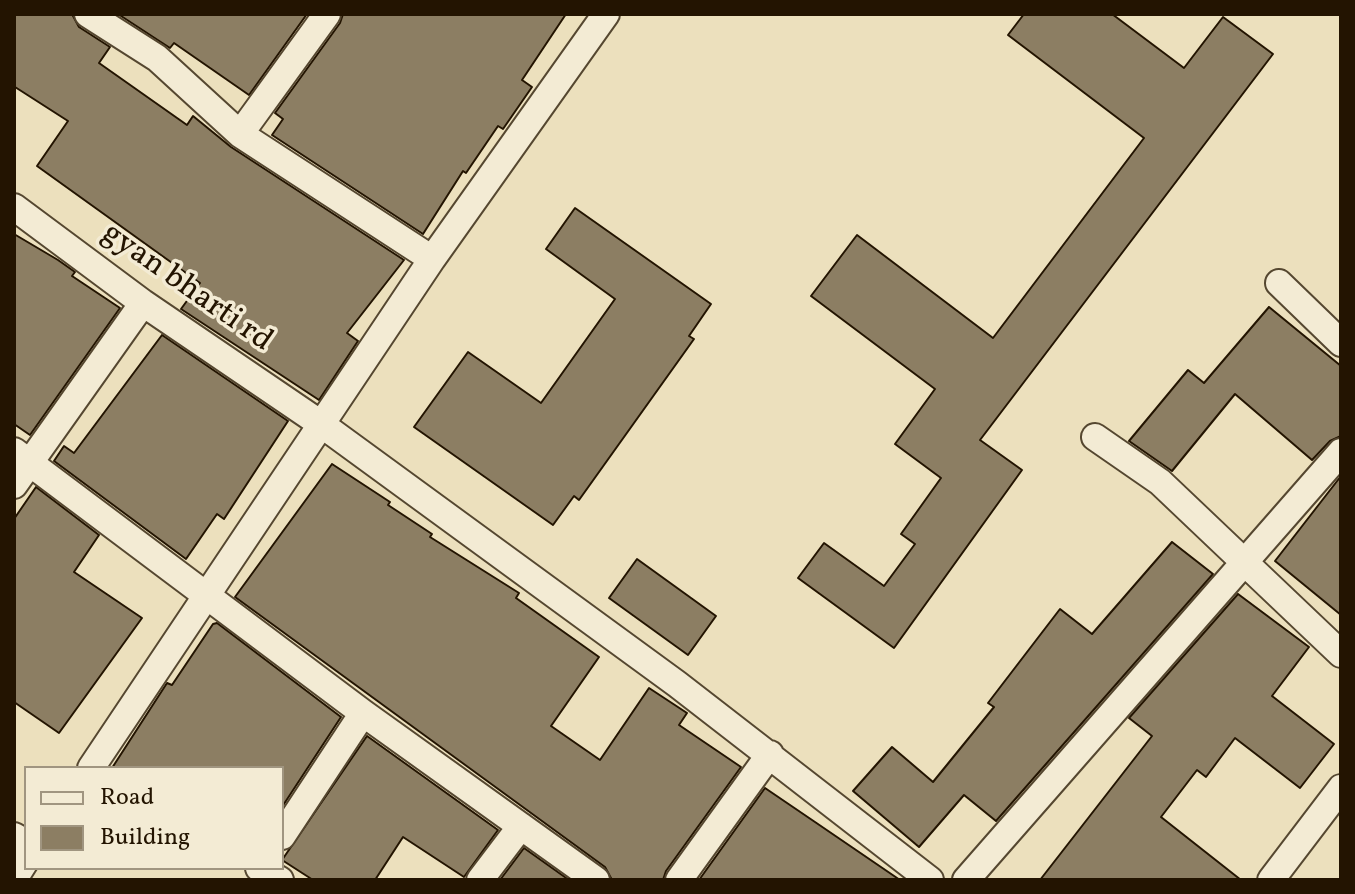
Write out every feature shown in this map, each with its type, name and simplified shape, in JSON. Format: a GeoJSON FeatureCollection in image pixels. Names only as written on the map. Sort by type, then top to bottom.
{"type":"FeatureCollection","features":[{"type":"Feature","properties":{"kind":"street"},"geometry":{"type":"LineString","coordinates":[[88,14],[157,58],[240,134],[432,259]]}},
{"type":"Feature","properties":{"kind":"street"},"geometry":{"type":"LineString","coordinates":[[240,134],[327,14]]}},
{"type":"Feature","properties":{"kind":"street"},"geometry":{"type":"LineString","coordinates":[[92,766],[432,259],[606,14]]}},
{"type":"Feature","properties":{"kind":"street","name":"gyan bharti rd"},"geometry":{"type":"LineString","coordinates":[[14,207],[143,303],[321,424],[770,754],[930,880]]}},
{"type":"Feature","properties":{"kind":"street"},"geometry":{"type":"LineString","coordinates":[[1279,283],[1341,343]]}},
{"type":"Feature","properties":{"kind":"street"},"geometry":{"type":"LineString","coordinates":[[14,485],[22,457],[143,303]]}},
{"type":"Feature","properties":{"kind":"street"},"geometry":{"type":"LineString","coordinates":[[1095,437],[1160,482],[1341,654]]}},
{"type":"Feature","properties":{"kind":"street"},"geometry":{"type":"LineString","coordinates":[[966,880],[1341,452]]}},
{"type":"Feature","properties":{"kind":"street"},"geometry":{"type":"LineString","coordinates":[[22,457],[363,713],[596,880]]}},
{"type":"Feature","properties":{"kind":"street"},"geometry":{"type":"LineString","coordinates":[[284,833],[363,713]]}},
{"type":"Feature","properties":{"kind":"street"},"geometry":{"type":"LineString","coordinates":[[679,880],[770,754]]}},
{"type":"Feature","properties":{"kind":"street"},"geometry":{"type":"LineString","coordinates":[[1271,880],[1341,788]]}},
{"type":"Feature","properties":{"kind":"street"},"geometry":{"type":"LineString","coordinates":[[480,880],[521,826]]}},
{"type":"Feature","properties":{"kind":"building"},"geometry":{"type":"Polygon","coordinates":[[[14,14],[72,14],[79,27],[110,47],[99,63],[187,125],[193,116],[231,147],[404,260],[347,333],[358,341],[319,400],[181,309],[200,283],[37,166],[68,121],[15,87],[14,14]]]}},
{"type":"Feature","properties":{"kind":"building"},"geometry":{"type":"Polygon","coordinates":[[[118,14],[307,14],[249,95],[174,43],[170,48],[118,14]]]}},
{"type":"Feature","properties":{"kind":"building"},"geometry":{"type":"Polygon","coordinates":[[[343,14],[566,14],[522,80],[532,87],[503,129],[498,126],[466,173],[463,171],[423,234],[272,135],[283,119],[275,113],[340,23],[343,14]]]}},
{"type":"Feature","properties":{"kind":"building"},"geometry":{"type":"Polygon","coordinates":[[[1024,14],[1112,14],[1184,68],[1223,17],[1273,54],[980,440],[1022,470],[894,648],[798,578],[824,543],[884,586],[915,544],[901,534],[941,478],[895,444],[935,389],[811,296],[857,235],[993,338],[1144,138],[1008,35],[1024,14]]]}},
{"type":"Feature","properties":{"kind":"building"},"geometry":{"type":"Polygon","coordinates":[[[575,208],[711,304],[689,336],[694,339],[579,500],[574,496],[553,525],[414,427],[468,352],[541,403],[615,299],[546,249],[575,208]]]}},
{"type":"Feature","properties":{"kind":"building"},"geometry":{"type":"Polygon","coordinates":[[[14,234],[58,260],[75,272],[72,276],[120,308],[30,435],[14,424],[14,234]]]}},
{"type":"Feature","properties":{"kind":"building"},"geometry":{"type":"Polygon","coordinates":[[[1269,307],[1341,366],[1341,436],[1330,441],[1312,460],[1235,394],[1172,471],[1129,441],[1188,370],[1204,383],[1269,307]]]}},
{"type":"Feature","properties":{"kind":"building"},"geometry":{"type":"Polygon","coordinates":[[[162,335],[288,421],[224,519],[217,514],[186,559],[54,461],[64,446],[74,453],[162,335]]]}},
{"type":"Feature","properties":{"kind":"building"},"geometry":{"type":"Polygon","coordinates":[[[332,464],[390,502],[388,505],[432,534],[430,537],[519,593],[516,598],[599,657],[551,726],[600,760],[649,688],[687,713],[679,725],[741,767],[666,871],[663,880],[612,880],[605,867],[235,597],[332,464]]]}},
{"type":"Feature","properties":{"kind":"building"},"geometry":{"type":"Polygon","coordinates":[[[1341,476],[1341,615],[1275,561],[1341,476]]]}},
{"type":"Feature","properties":{"kind":"building"},"geometry":{"type":"Polygon","coordinates":[[[36,487],[99,535],[74,572],[142,618],[59,733],[14,702],[14,519],[36,487]]]}},
{"type":"Feature","properties":{"kind":"building"},"geometry":{"type":"Polygon","coordinates":[[[1172,542],[1213,574],[996,821],[964,795],[919,847],[853,791],[892,747],[933,782],[994,707],[988,703],[1060,609],[1092,634],[1172,542]]]}},
{"type":"Feature","properties":{"kind":"building"},"geometry":{"type":"Polygon","coordinates":[[[637,559],[716,616],[688,655],[609,598],[637,559]]]}},
{"type":"Feature","properties":{"kind":"building"},"geometry":{"type":"Polygon","coordinates":[[[1238,594],[1309,647],[1272,696],[1334,744],[1300,788],[1235,738],[1206,777],[1197,770],[1161,817],[1241,880],[1040,880],[1152,736],[1129,718],[1238,594]]]}},
{"type":"Feature","properties":{"kind":"building"},"geometry":{"type":"Polygon","coordinates":[[[217,623],[341,717],[284,804],[284,766],[113,766],[167,683],[172,685],[213,624],[217,623]]]}},
{"type":"Feature","properties":{"kind":"building"},"geometry":{"type":"Polygon","coordinates":[[[367,736],[498,830],[464,877],[403,837],[375,880],[313,880],[284,861],[367,736]]]}},
{"type":"Feature","properties":{"kind":"building"},"geometry":{"type":"Polygon","coordinates":[[[765,788],[815,822],[900,880],[699,880],[765,788]]]}},
{"type":"Feature","properties":{"kind":"building"},"geometry":{"type":"Polygon","coordinates":[[[524,848],[569,880],[500,880],[524,848]]]}}]}
